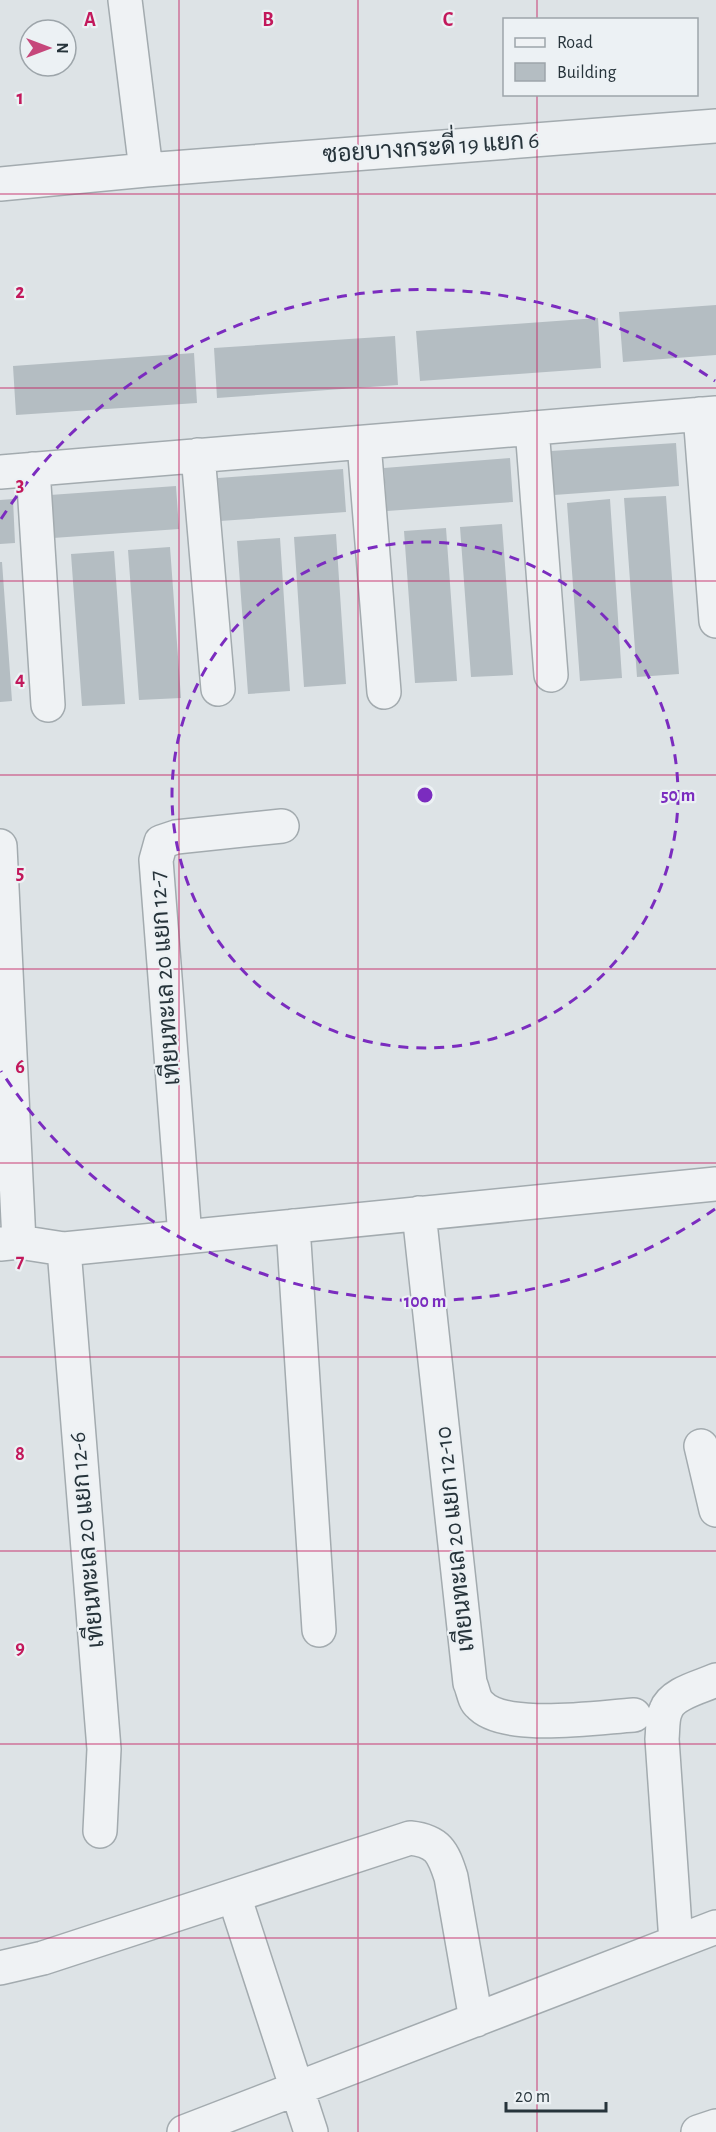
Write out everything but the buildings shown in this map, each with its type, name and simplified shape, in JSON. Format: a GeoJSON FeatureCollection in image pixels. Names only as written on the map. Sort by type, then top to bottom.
{"type":"FeatureCollection","features":[{"type":"Feature","properties":{"kind":"street"},"geometry":{"type":"LineString","coordinates":[[125,0],[146,170]]}},
{"type":"Feature","properties":{"kind":"street","name":"ซอยบางกระดี่ 19 แยก 6"},"geometry":{"type":"LineString","coordinates":[[0,184],[146,170],[716,126]]}},
{"type":"Feature","properties":{"kind":"street"},"geometry":{"type":"LineString","coordinates":[[0,472],[708,413],[716,621]]}},
{"type":"Feature","properties":{"kind":"street"},"geometry":{"type":"LineString","coordinates":[[532,428],[550,675]]}},
{"type":"Feature","properties":{"kind":"street"},"geometry":{"type":"LineString","coordinates":[[364,443],[384,692]]}},
{"type":"Feature","properties":{"kind":"street"},"geometry":{"type":"LineString","coordinates":[[198,455],[218,689]]}},
{"type":"Feature","properties":{"kind":"street"},"geometry":{"type":"LineString","coordinates":[[33,469],[48,705]]}},
{"type":"Feature","properties":{"kind":"street","name":"เทียนทะเล 20 แยก 12-7"},"geometry":{"type":"LineString","coordinates":[[185,1237],[156,860],[158,850],[161,842],[176,837],[282,826]]}},
{"type":"Feature","properties":{"kind":"street"},"geometry":{"type":"LineString","coordinates":[[0,846],[9,1243],[64,1249],[716,1184]]}},
{"type":"Feature","properties":{"kind":"street","name":"เทียนทะเล 20 แยก 12-10"},"geometry":{"type":"LineString","coordinates":[[419,1213],[471,1683],[478,1704],[504,1717],[524,1721],[634,1715]]}},
{"type":"Feature","properties":{"kind":"street"},"geometry":{"type":"LineString","coordinates":[[293,1226],[319,1630]]}},
{"type":"Feature","properties":{"kind":"street","name":"เทียนทะเล 20 แยก 12-6"},"geometry":{"type":"LineString","coordinates":[[64,1249],[105,1749],[100,1831]]}},
{"type":"Feature","properties":{"kind":"street"},"geometry":{"type":"LineString","coordinates":[[701,1446],[716,1510]]}},
{"type":"Feature","properties":{"kind":"street"},"geometry":{"type":"LineString","coordinates":[[676,1942],[662,1739],[663,1725],[666,1708],[674,1699],[716,1680]]}},
{"type":"Feature","properties":{"kind":"street"},"geometry":{"type":"LineString","coordinates":[[0,1968],[44,1958],[410,1838],[423,1839],[444,1855],[451,1877],[476,2020]]}},
{"type":"Feature","properties":{"kind":"street"},"geometry":{"type":"LineString","coordinates":[[234,1896],[311,2132]]}},
{"type":"Feature","properties":{"kind":"street"},"geometry":{"type":"LineString","coordinates":[[184,2132],[716,1927]]}},
{"type":"Feature","properties":{"kind":"street"},"geometry":{"type":"LineString","coordinates":[[698,2132],[716,2126]]}}]}
